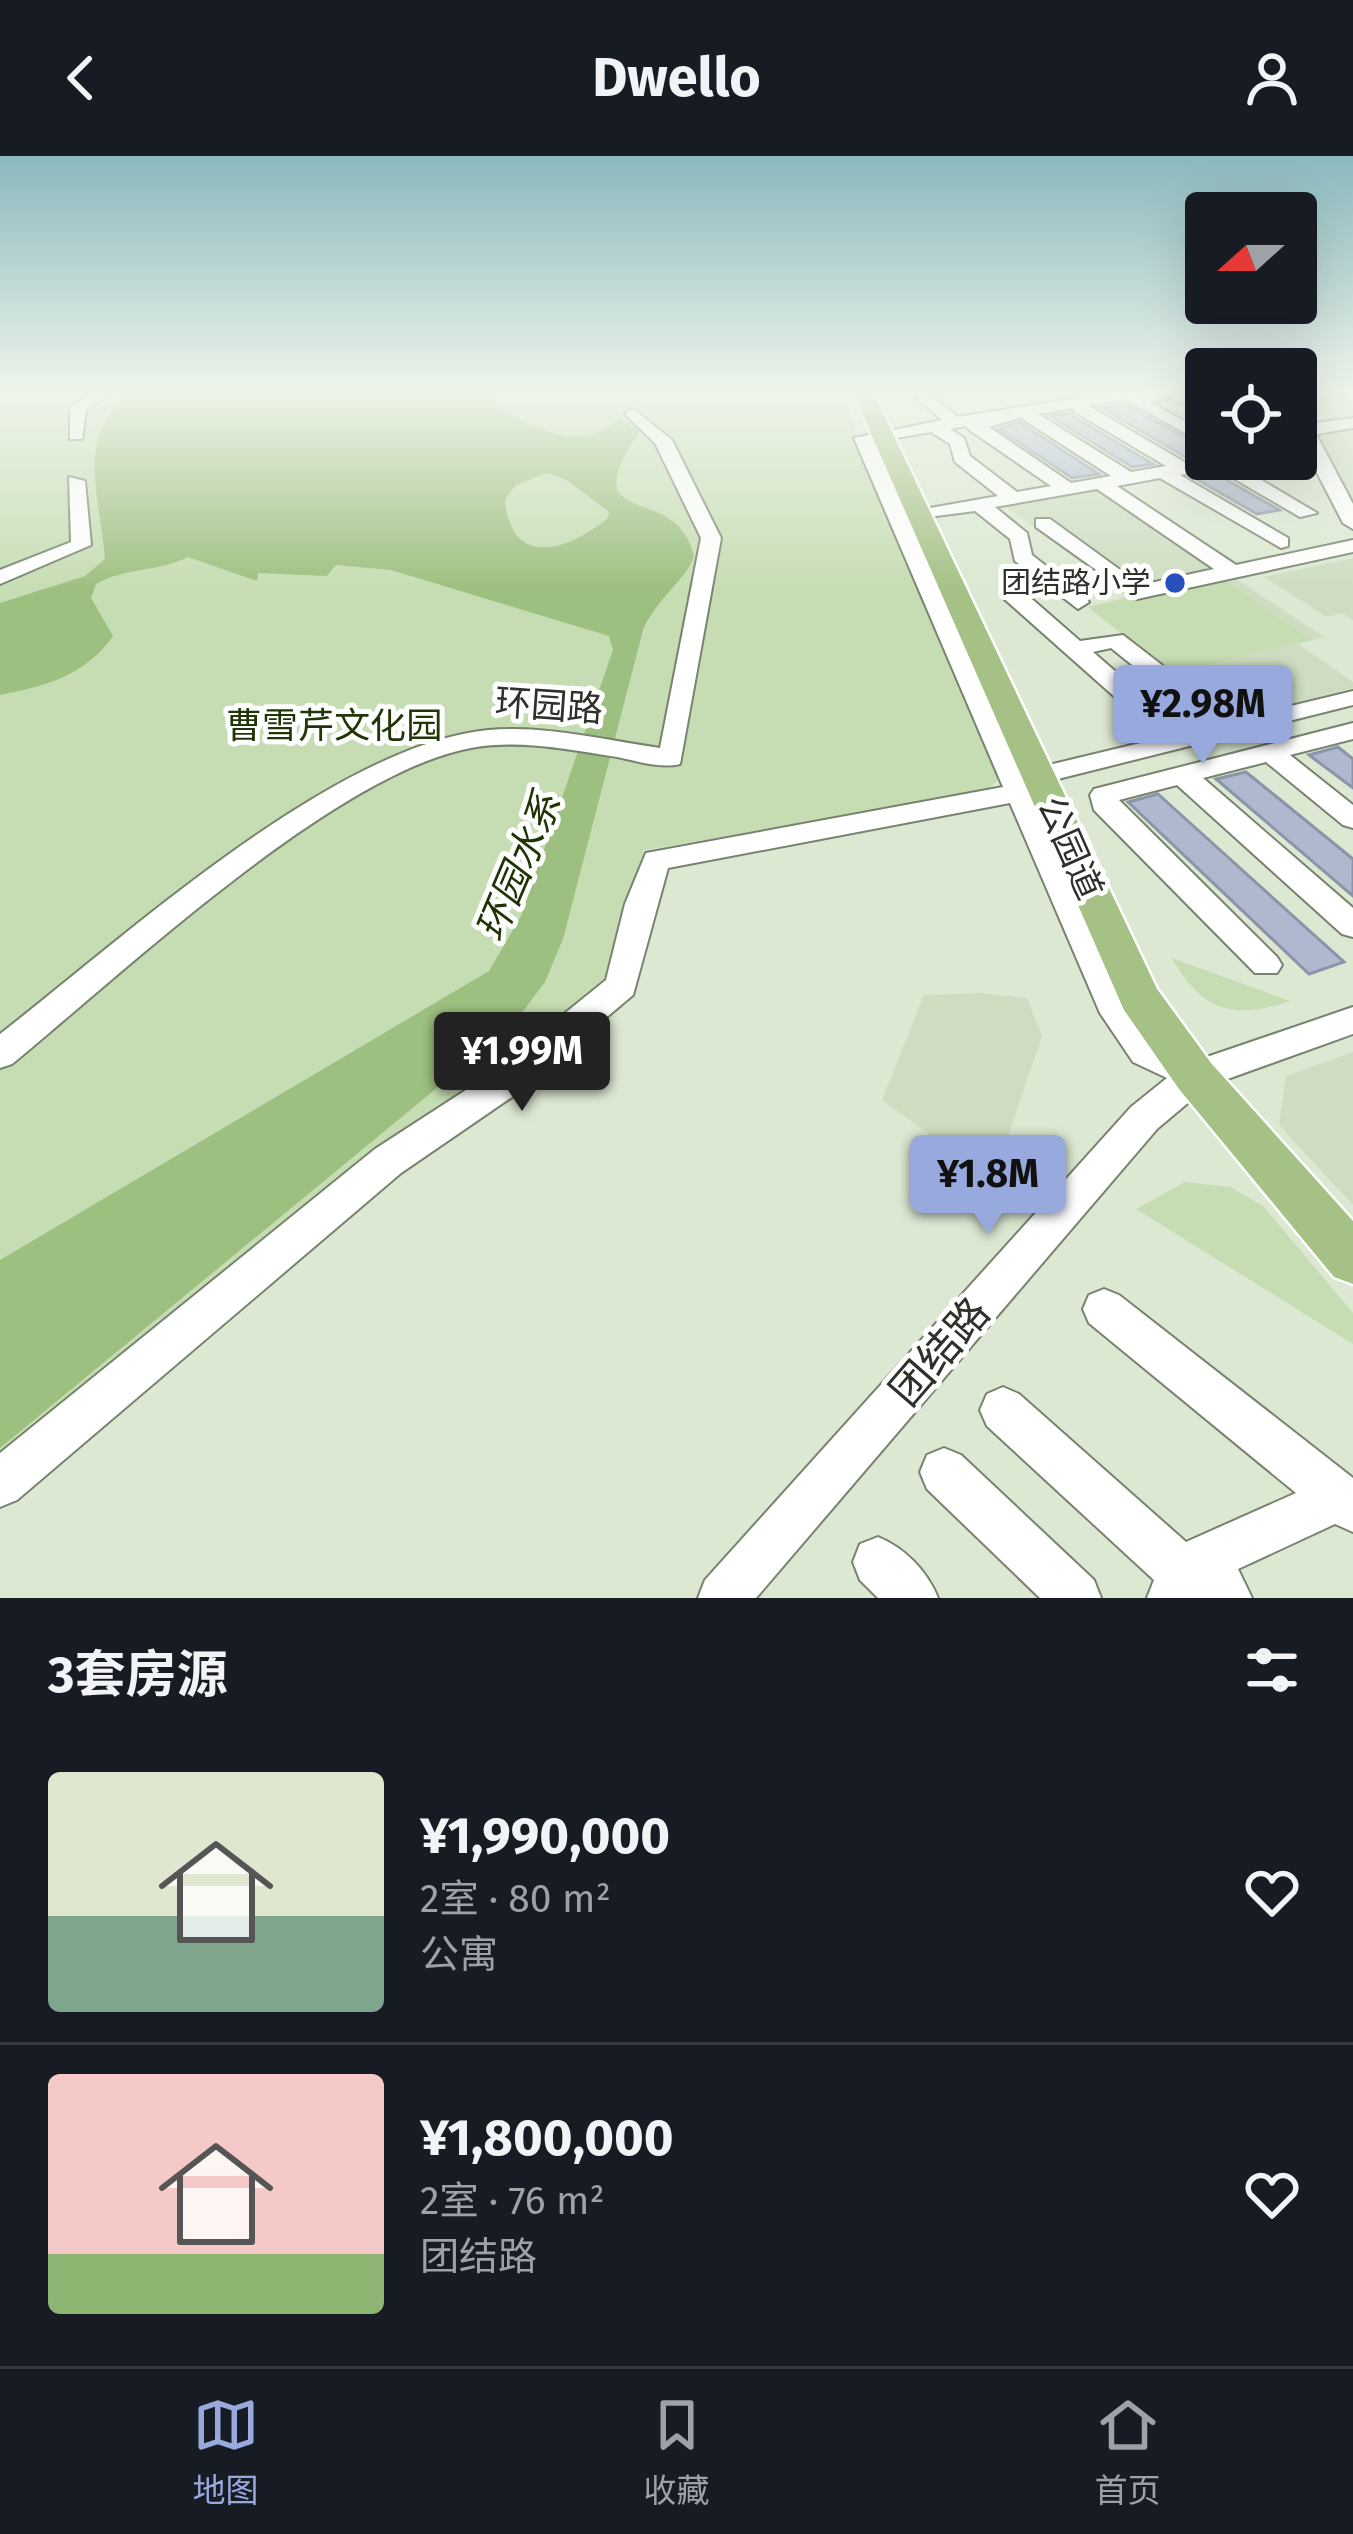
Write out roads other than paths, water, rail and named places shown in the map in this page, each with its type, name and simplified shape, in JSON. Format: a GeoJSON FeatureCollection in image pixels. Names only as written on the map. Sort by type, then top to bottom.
{"type":"FeatureCollection","features":[{"type":"Feature","properties":{"kind":"main road","name":"公园道"},"geometry":{"type":"LineString","coordinates":[[895,457],[1028,784],[1139,998],[1196,1076],[1353,1259]]}},
{"type":"Feature","properties":{"kind":"street","name":"环园路"},"geometry":{"type":"LineString","coordinates":[[0,1054],[209,890],[387,769],[421,752],[470,740],[556,741],[671,758],[682,721],[691,629],[712,554],[711,538],[671,457]]}},
{"type":"Feature","properties":{"kind":"street"},"geometry":{"type":"LineString","coordinates":[[872,457],[1028,784]]}},
{"type":"Feature","properties":{"kind":"street"},"geometry":{"type":"LineString","coordinates":[[961,457],[1014,499]]}},
{"type":"Feature","properties":{"kind":"street"},"geometry":{"type":"LineString","coordinates":[[1022,457],[1069,490]]}},
{"type":"Feature","properties":{"kind":"street"},"geometry":{"type":"LineString","coordinates":[[1097,457],[1129,479]]}},
{"type":"Feature","properties":{"kind":"street"},"geometry":{"type":"LineString","coordinates":[[1157,457],[1281,542]]}},
{"type":"Feature","properties":{"kind":"street"},"geometry":{"type":"LineString","coordinates":[[1317,463],[1353,523]]}},
{"type":"Feature","properties":{"kind":"street"},"geometry":{"type":"LineString","coordinates":[[920,515],[1185,469]]}},
{"type":"Feature","properties":{"kind":"street"},"geometry":{"type":"LineString","coordinates":[[1257,480],[1307,513]]}},
{"type":"Feature","properties":{"kind":"street"},"geometry":{"type":"LineString","coordinates":[[0,578],[81,545],[76,481]]}},
{"type":"Feature","properties":{"kind":"street"},"geometry":{"type":"LineString","coordinates":[[1100,484],[1233,572]]}},
{"type":"Feature","properties":{"kind":"street"},"geometry":{"type":"LineString","coordinates":[[980,505],[1020,537],[1022,557],[1078,602]]}},
{"type":"Feature","properties":{"kind":"street"},"geometry":{"type":"LineString","coordinates":[[1043,523],[1137,592],[1353,546]]}},
{"type":"Feature","properties":{"kind":"street"},"geometry":{"type":"LineString","coordinates":[[1009,590],[1078,648]]}},
{"type":"Feature","properties":{"kind":"street"},"geometry":{"type":"LineString","coordinates":[[1078,648],[1115,640],[1228,729]]}},
{"type":"Feature","properties":{"kind":"street"},"geometry":{"type":"LineString","coordinates":[[1078,648],[1076,654],[1180,741]]}},
{"type":"Feature","properties":{"kind":"street"},"geometry":{"type":"LineString","coordinates":[[0,1483],[388,1161],[499,1087],[621,986],[656,860],[1028,784],[1353,698]]}},
{"type":"Feature","properties":{"kind":"street"},"geometry":{"type":"LineString","coordinates":[[1266,965],[1108,811],[1104,795],[1353,731]]}},
{"type":"Feature","properties":{"kind":"street"},"geometry":{"type":"LineString","coordinates":[[1270,752],[1353,819]]}},
{"type":"Feature","properties":{"kind":"street"},"geometry":{"type":"LineString","coordinates":[[1183,775],[1353,926]]}},
{"type":"Feature","properties":{"kind":"street","name":"团结路"},"geometry":{"type":"LineString","coordinates":[[723,1598],[1144,1118],[1196,1076],[1353,1020]]}},
{"type":"Feature","properties":{"kind":"street"},"geometry":{"type":"LineString","coordinates":[[1003,1411],[1197,1583],[1346,1503],[1104,1309]]}},
{"type":"Feature","properties":{"kind":"street"},"geometry":{"type":"LineString","coordinates":[[944,1472],[1076,1598]]}},
{"type":"Feature","properties":{"kind":"street"},"geometry":{"type":"LineString","coordinates":[[878,1562],[914,1598]]}},
{"type":"Feature","properties":{"kind":"waterway","name":"环园水系"},"geometry":{"type":"LineString","coordinates":[[561,469],[617,511]]}},
{"type":"Feature","properties":{"kind":"place","name":"团结路小学"},"geometry":{"type":"Point","coordinates":[1175,583]}},
{"type":"Feature","properties":{"kind":"park label","name":"曹雪芹文化园"},"geometry":{"type":"Point","coordinates":[334,726]}}]}
